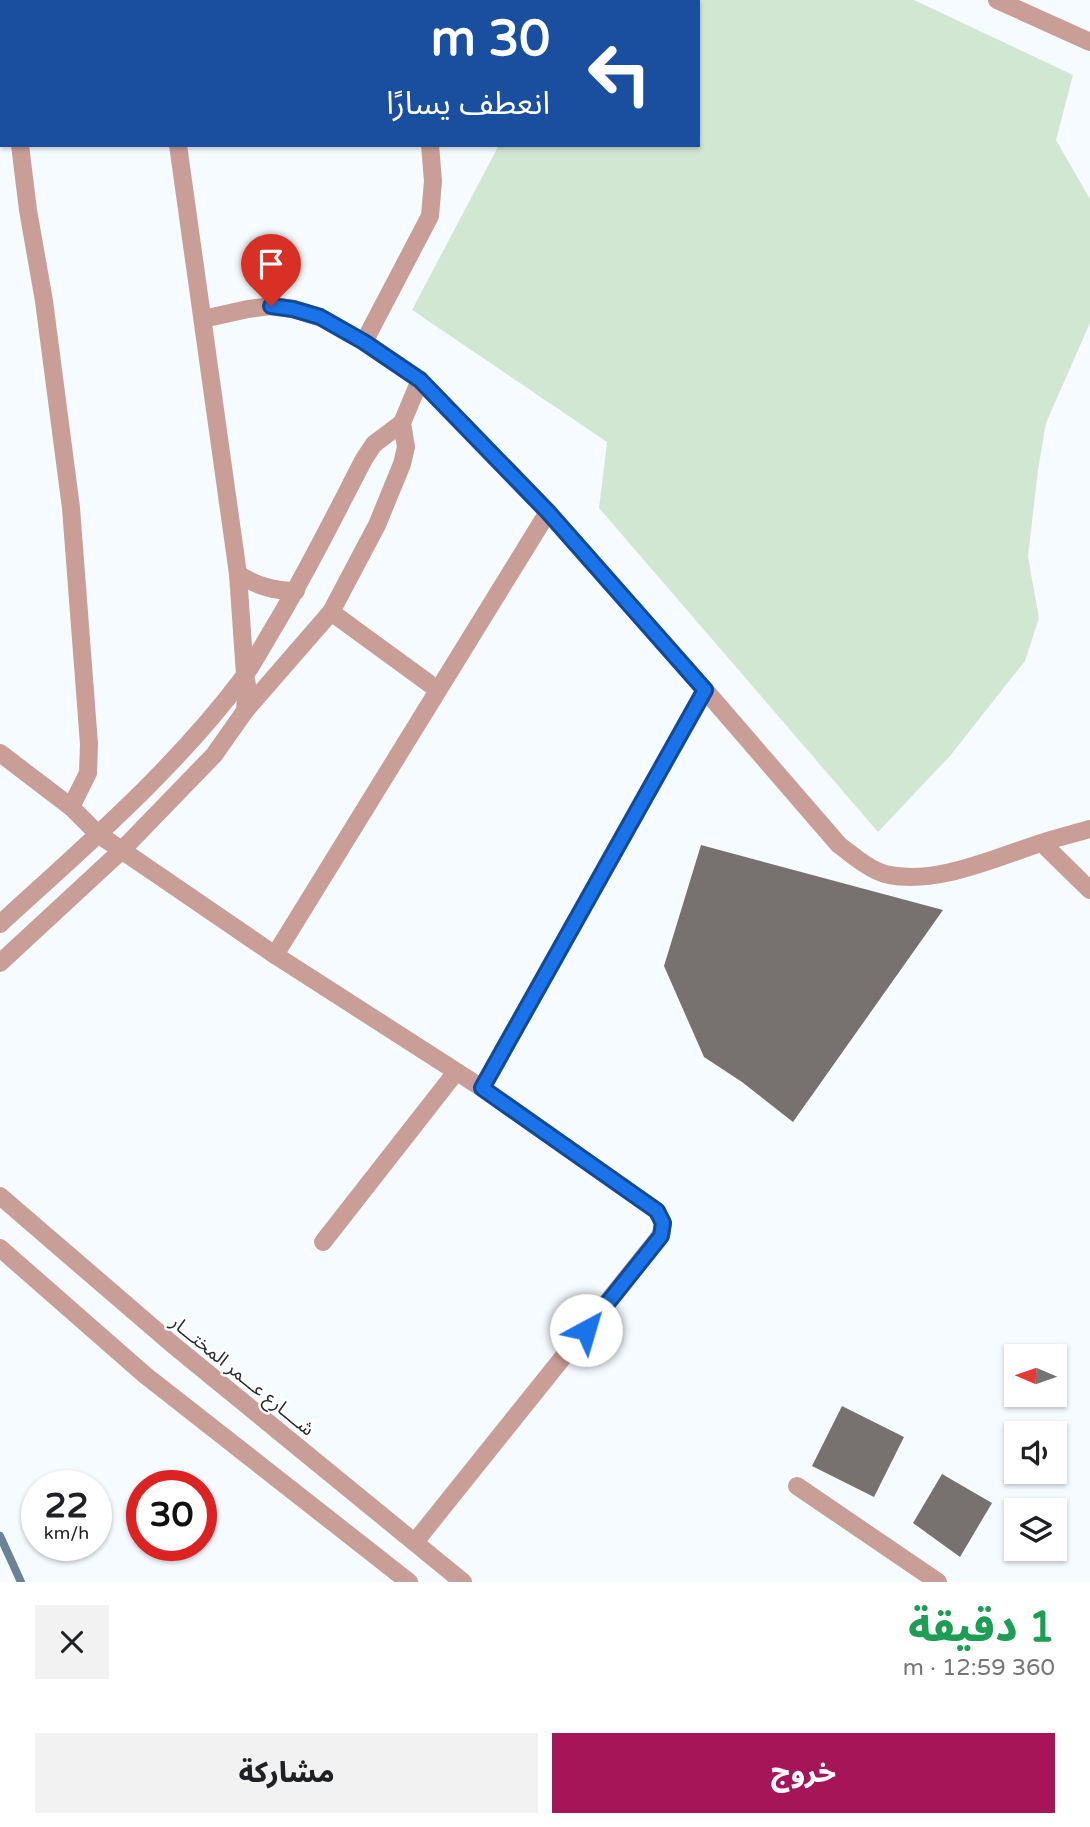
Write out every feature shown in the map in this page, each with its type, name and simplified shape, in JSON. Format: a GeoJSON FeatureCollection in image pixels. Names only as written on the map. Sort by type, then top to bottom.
{"type":"FeatureCollection","features":[{"type":"Feature","properties":{"kind":"street"},"geometry":{"type":"LineString","coordinates":[[997,0],[1090,42]]}},
{"type":"Feature","properties":{"kind":"street"},"geometry":{"type":"LineString","coordinates":[[20,147],[71,508],[89,744],[88,773],[71,807]]}},
{"type":"Feature","properties":{"kind":"street"},"geometry":{"type":"LineString","coordinates":[[178,147],[238,574],[247,685],[245,711]]}},
{"type":"Feature","properties":{"kind":"street"},"geometry":{"type":"LineString","coordinates":[[364,342],[430,216],[433,181],[430,147]]}},
{"type":"Feature","properties":{"kind":"street"},"geometry":{"type":"LineString","coordinates":[[203,319],[271,306],[293,309],[320,317],[364,342],[420,380],[548,512],[839,845],[864,863],[884,873],[910,877],[940,874],[1090,829]]}},
{"type":"Feature","properties":{"kind":"street"},"geometry":{"type":"LineString","coordinates":[[0,924],[176,758],[245,675],[296,592],[364,459],[374,444],[402,423],[420,380]]}},
{"type":"Feature","properties":{"kind":"street"},"geometry":{"type":"LineString","coordinates":[[0,963],[121,850],[214,755],[245,711],[331,612],[377,525],[402,464],[406,447],[402,423]]}},
{"type":"Feature","properties":{"kind":"street"},"geometry":{"type":"LineString","coordinates":[[275,955],[548,512]]}},
{"type":"Feature","properties":{"kind":"street"},"geometry":{"type":"LineString","coordinates":[[238,574],[266,588],[296,592]]}},
{"type":"Feature","properties":{"kind":"street"},"geometry":{"type":"LineString","coordinates":[[331,612],[438,690]]}},
{"type":"Feature","properties":{"kind":"street"},"geometry":{"type":"LineString","coordinates":[[482,1088],[705,690]]}},
{"type":"Feature","properties":{"kind":"street"},"geometry":{"type":"LineString","coordinates":[[0,753],[71,807],[98,834],[275,955],[482,1088],[657,1211],[663,1223],[661,1236],[415,1542]]}},
{"type":"Feature","properties":{"kind":"street"},"geometry":{"type":"LineString","coordinates":[[1042,843],[1090,890]]}},
{"type":"Feature","properties":{"kind":"street"},"geometry":{"type":"LineString","coordinates":[[323,1241],[456,1072]]}},
{"type":"Feature","properties":{"kind":"street","name":"شــــارع عـــمر المختـــار"},"geometry":{"type":"LineString","coordinates":[[0,1196],[172,1343],[463,1582]]}},
{"type":"Feature","properties":{"kind":"street"},"geometry":{"type":"LineString","coordinates":[[0,1248],[145,1375],[409,1582]]}},
{"type":"Feature","properties":{"kind":"street"},"geometry":{"type":"LineString","coordinates":[[797,1486],[936,1582]]}},
{"type":"Feature","properties":{"kind":"green space"},"geometry":{"type":"Polygon","coordinates":[[[700,0],[914,0],[1073,75],[1056,140],[1090,199],[1090,323],[1046,423],[1028,557],[1039,618],[1025,661],[950,756],[878,832],[599,508],[607,442],[412,310],[498,147],[700,147],[700,0]]]}},
{"type":"Feature","properties":{"kind":"building"},"geometry":{"type":"Polygon","coordinates":[[[701,845],[943,910],[793,1122],[742,1082],[704,1057],[664,966],[701,845]]]}},
{"type":"Feature","properties":{"kind":"building"},"geometry":{"type":"Polygon","coordinates":[[[842,1406],[904,1437],[874,1497],[812,1466],[842,1406]]]}},
{"type":"Feature","properties":{"kind":"building"},"geometry":{"type":"Polygon","coordinates":[[[942,1474],[992,1503],[960,1557],[913,1523],[942,1474]]]}},
{"type":"Feature","properties":{"kind":"waterway"},"geometry":{"type":"LineString","coordinates":[[0,1536],[21,1582]]}},
{"type":"Feature","properties":{"kind":"route"},"geometry":{"type":"LineString","coordinates":[[271,306],[320,317],[364,342],[420,380],[548,512],[705,690],[482,1088],[657,1211],[663,1223],[661,1236],[586,1330]]}}]}
